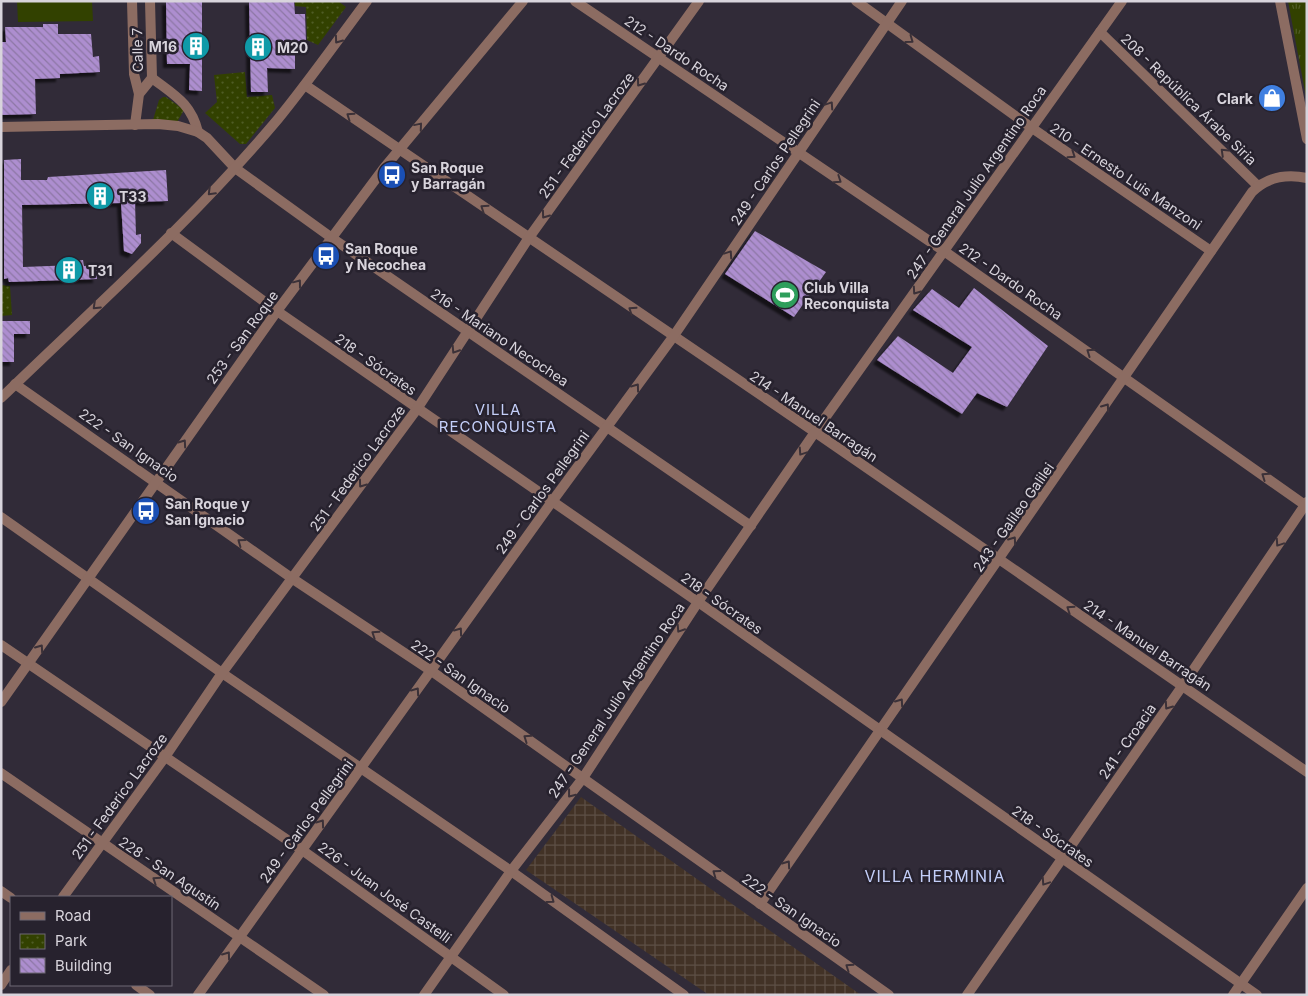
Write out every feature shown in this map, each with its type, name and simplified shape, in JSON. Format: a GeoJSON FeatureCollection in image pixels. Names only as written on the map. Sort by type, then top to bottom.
{"type":"FeatureCollection","features":[{"type":"Feature","properties":{"kind":"street","name":"Calle 7"},"geometry":{"type":"LineString","coordinates":[[132,1],[134,74],[139,94],[135,125]]}},
{"type":"Feature","properties":{"kind":"street","name":"Calle 7"},"geometry":{"type":"LineString","coordinates":[[139,94],[152,78],[150,1]]}},
{"type":"Feature","properties":{"kind":"street"},"geometry":{"type":"LineString","coordinates":[[1,398],[235,168],[305,85],[367,1]]}},
{"type":"Feature","properties":{"kind":"street","name":"253 - San Roque"},"geometry":{"type":"LineString","coordinates":[[1,702],[29,665],[156,481],[277,311],[399,150],[523,1]]}},
{"type":"Feature","properties":{"kind":"street","name":"212 - Dardo Rocha"},"geometry":{"type":"LineString","coordinates":[[575,1],[944,251],[1306,504]]}},
{"type":"Feature","properties":{"kind":"street","name":"251 - Federico Lacroze"},"geometry":{"type":"LineString","coordinates":[[64,896],[166,757],[222,673],[417,409],[528,238],[700,1]]}},
{"type":"Feature","properties":{"kind":"street","name":"210 - Ernesto Luis Manzoni"},"geometry":{"type":"LineString","coordinates":[[856,1],[1032,128],[1211,250]]}},
{"type":"Feature","properties":{"kind":"street","name":"249 - Carlos Pellegrini"},"geometry":{"type":"LineString","coordinates":[[198,995],[430,670],[673,337],[902,1]]}},
{"type":"Feature","properties":{"kind":"street","name":"247 - General Julio Argentino Roca"},"geometry":{"type":"LineString","coordinates":[[424,995],[511,871],[583,778],[698,602],[815,432],[1122,1]]}},
{"type":"Feature","properties":{"kind":"street"},"geometry":{"type":"LineString","coordinates":[[1280,1],[1307,139]]}},
{"type":"Feature","properties":{"kind":"street","name":"208 - República Árabe Siria"},"geometry":{"type":"LineString","coordinates":[[1100,32],[1258,186]]}},
{"type":"Feature","properties":{"kind":"street"},"geometry":{"type":"LineString","coordinates":[[152,78],[186,106],[194,116],[198,132]]}},
{"type":"Feature","properties":{"kind":"street","name":"214 - Manuel Barragán"},"geometry":{"type":"LineString","coordinates":[[305,85],[815,432],[999,561],[1183,685],[1307,772]]}},
{"type":"Feature","properties":{"kind":"street"},"geometry":{"type":"LineString","coordinates":[[1,127],[178,126],[198,132]]}},
{"type":"Feature","properties":{"kind":"street","name":"216 - Mariano Necochea"},"geometry":{"type":"LineString","coordinates":[[198,132],[207,138],[235,168],[332,238],[751,526]]}},
{"type":"Feature","properties":{"kind":"street"},"geometry":{"type":"LineString","coordinates":[[1258,186],[1267,181],[1289,176],[1307,178]]}},
{"type":"Feature","properties":{"kind":"street","name":"243 - Galileo Galilei"},"geometry":{"type":"LineString","coordinates":[[760,904],[1126,378],[1211,250],[1258,186]]}},
{"type":"Feature","properties":{"kind":"street","name":"218 - Sócrates"},"geometry":{"type":"LineString","coordinates":[[171,233],[277,311],[551,503],[698,602],[1257,995]]}},
{"type":"Feature","properties":{"kind":"street","name":"222 - San Ignacio"},"geometry":{"type":"LineString","coordinates":[[16,384],[293,578],[430,670],[889,995]]}},
{"type":"Feature","properties":{"kind":"street","name":"241 - Croacia"},"geometry":{"type":"LineString","coordinates":[[967,995],[1183,685],[1306,504]]}},
{"type":"Feature","properties":{"kind":"street"},"geometry":{"type":"LineString","coordinates":[[1,518],[222,673],[362,767],[511,871],[684,995]]}},
{"type":"Feature","properties":{"kind":"street","name":"226 - Juan José Castelli"},"geometry":{"type":"LineString","coordinates":[[1,645],[302,850],[504,995]]}},
{"type":"Feature","properties":{"kind":"street","name":"228 - San Agustín"},"geometry":{"type":"LineString","coordinates":[[1,773],[324,995]]}},
{"type":"Feature","properties":{"kind":"street"},"geometry":{"type":"LineString","coordinates":[[1233,995],[1307,888]]}},
{"type":"Feature","properties":{"kind":"street"},"geometry":{"type":"LineString","coordinates":[[1,985],[10,972]]}},
{"type":"Feature","properties":{"kind":"street"},"geometry":{"type":"LineString","coordinates":[[137,986],[150,995]]}},
{"type":"Feature","properties":{"kind":"shaded area"},"geometry":{"type":"Polygon","coordinates":[[[581,797],[861,995],[709,995],[526,870],[581,797]]]}},
{"type":"Feature","properties":{"kind":"green space"},"geometry":{"type":"Polygon","coordinates":[[[17,1],[92,1],[93,21],[18,22],[17,1]]]}},
{"type":"Feature","properties":{"kind":"green space"},"geometry":{"type":"Polygon","coordinates":[[[295,1],[338,1],[346,7],[318,45],[307,40],[306,7],[295,6],[295,1]]]}},
{"type":"Feature","properties":{"kind":"green space"},"geometry":{"type":"Polygon","coordinates":[[[1288,1],[1307,1],[1307,102],[1288,1]]]}},
{"type":"Feature","properties":{"kind":"green space"},"geometry":{"type":"Polygon","coordinates":[[[245,72],[247,97],[272,95],[275,108],[246,144],[240,144],[205,113],[217,102],[214,75],[245,72]]]}},
{"type":"Feature","properties":{"kind":"green space"},"geometry":{"type":"Polygon","coordinates":[[[166,97],[184,110],[176,124],[153,120],[159,100],[166,97]]]}},
{"type":"Feature","properties":{"kind":"green space"},"geometry":{"type":"Polygon","coordinates":[[[1,285],[10,286],[12,315],[1,316],[1,285]]]}},
{"type":"Feature","properties":{"kind":"building"},"geometry":{"type":"Polygon","coordinates":[[[166,1],[202,1],[202,91],[189,90],[190,64],[167,64],[166,1]]]}},
{"type":"Feature","properties":{"kind":"building"},"geometry":{"type":"Polygon","coordinates":[[[249,1],[294,1],[295,14],[305,14],[306,41],[299,42],[300,49],[295,48],[295,69],[267,68],[268,92],[251,92],[249,1]]]}},
{"type":"Feature","properties":{"kind":"building"},"geometry":{"type":"Polygon","coordinates":[[[43,24],[58,24],[58,34],[91,34],[93,57],[99,56],[100,72],[60,74],[60,78],[35,79],[36,114],[1,115],[1,42],[6,42],[5,27],[43,27],[43,24]]]}},
{"type":"Feature","properties":{"kind":"building"},"geometry":{"type":"Polygon","coordinates":[[[21,159],[21,180],[47,180],[48,177],[166,170],[168,201],[135,202],[136,235],[141,234],[141,243],[132,254],[124,251],[121,203],[22,205],[23,267],[75,265],[74,261],[83,260],[84,266],[96,265],[97,279],[9,282],[8,278],[4,279],[4,160],[21,159]]]}},
{"type":"Feature","properties":{"kind":"building","name":"Club Villa Reconquista"},"geometry":{"type":"Polygon","coordinates":[[[755,231],[826,272],[794,317],[725,274],[755,231]]]}},
{"type":"Feature","properties":{"kind":"building"},"geometry":{"type":"Polygon","coordinates":[[[974,288],[1048,346],[1007,407],[977,393],[962,414],[877,360],[898,336],[953,373],[972,347],[913,310],[932,289],[959,308],[974,288]]]}},
{"type":"Feature","properties":{"kind":"building"},"geometry":{"type":"Polygon","coordinates":[[[1,321],[30,321],[30,334],[14,334],[14,362],[1,362],[1,321]]]}},
{"type":"Feature","properties":{"kind":"place","name":"M16"},"geometry":{"type":"Point","coordinates":[196,46]}},
{"type":"Feature","properties":{"kind":"place","name":"M20"},"geometry":{"type":"Point","coordinates":[258,47]}},
{"type":"Feature","properties":{"kind":"place","name":"Clark"},"geometry":{"type":"Point","coordinates":[1272,98]}},
{"type":"Feature","properties":{"kind":"place","name":"San Roque y Barragán"},"geometry":{"type":"Point","coordinates":[392,175]}},
{"type":"Feature","properties":{"kind":"place","name":"T33"},"geometry":{"type":"Point","coordinates":[100,196]}},
{"type":"Feature","properties":{"kind":"place","name":"San Roque y Necochea"},"geometry":{"type":"Point","coordinates":[326,256]}},
{"type":"Feature","properties":{"kind":"place","name":"T31"},"geometry":{"type":"Point","coordinates":[69,270]}},
{"type":"Feature","properties":{"kind":"place","name":"Club Villa Reconquista"},"geometry":{"type":"Point","coordinates":[785,295]}},
{"type":"Feature","properties":{"kind":"place","name":"San Roque y San Ignacio"},"geometry":{"type":"Point","coordinates":[146,511]}},
{"type":"Feature","properties":{"kind":"district","name":"VILLA RECONQUISTA"},"geometry":{"type":"Point","coordinates":[498,418]}},
{"type":"Feature","properties":{"kind":"district","name":"VILLA HERMINIA"},"geometry":{"type":"Point","coordinates":[935,876]}}]}
